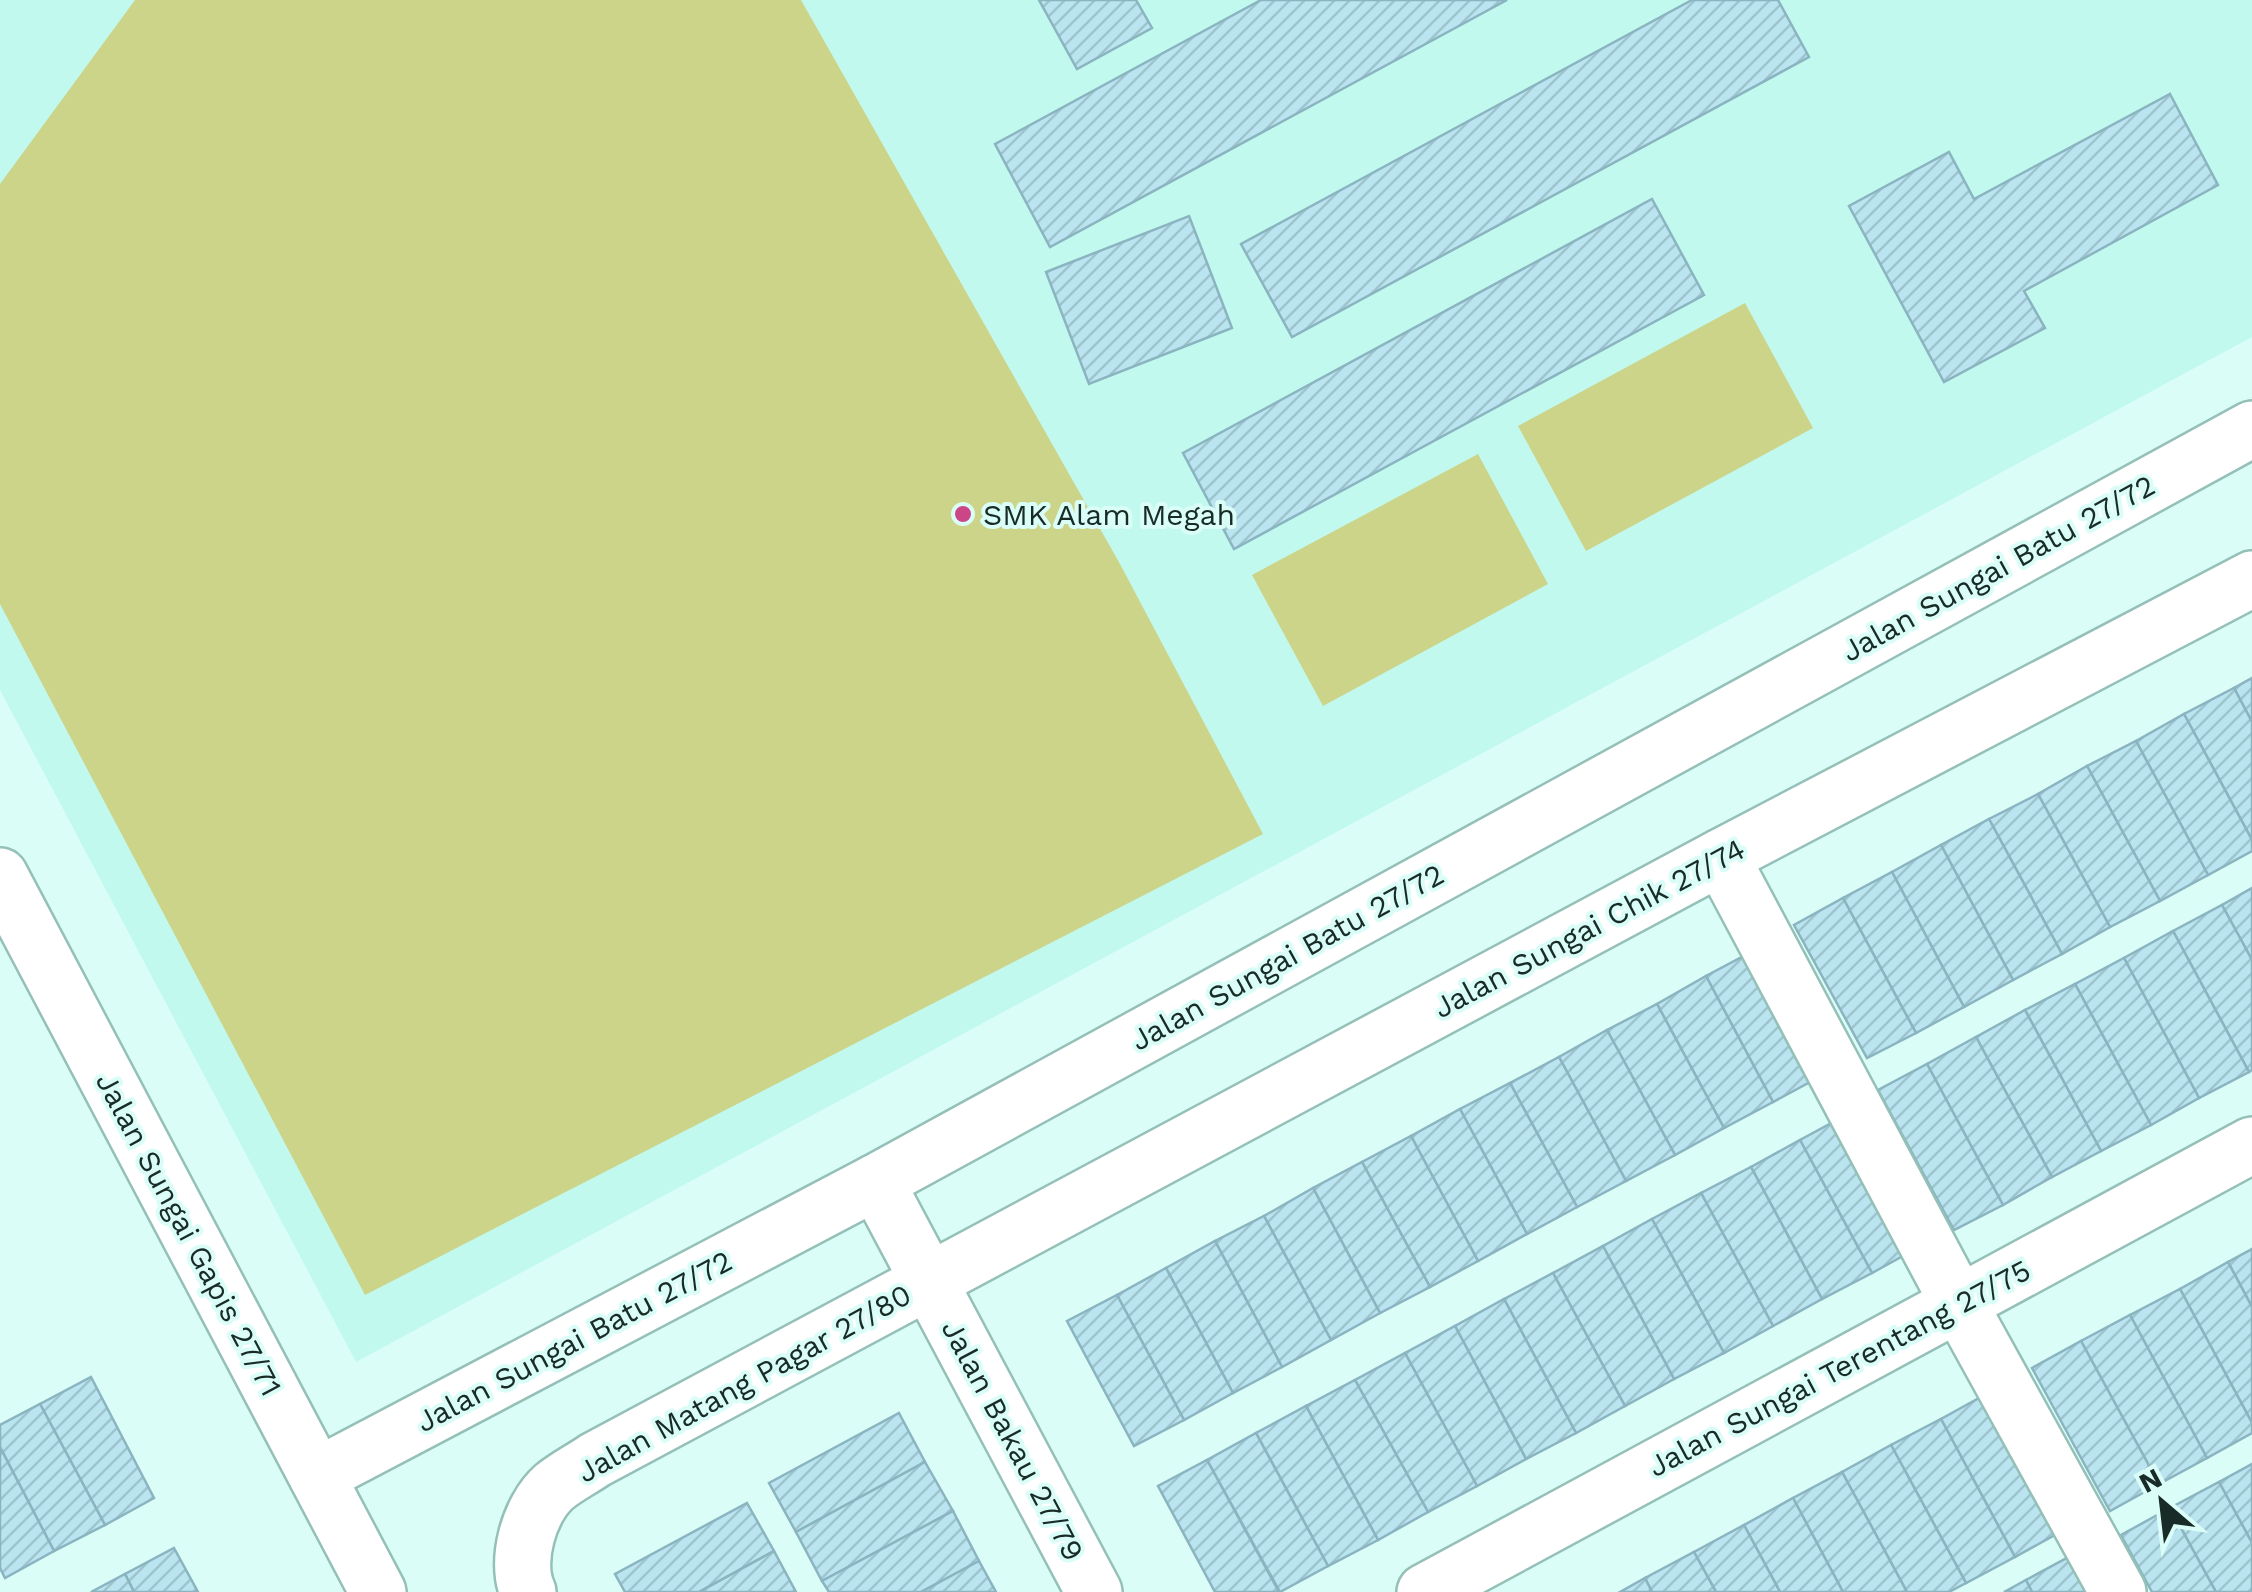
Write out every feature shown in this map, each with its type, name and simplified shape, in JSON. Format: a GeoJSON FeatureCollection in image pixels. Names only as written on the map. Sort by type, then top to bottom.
{"type":"FeatureCollection","features":[{"type":"Feature","properties":{"kind":"street","name":"Jalan Sungai Batu 27/72"},"geometry":{"type":"LineString","coordinates":[[317,1476],[876,1182],[2252,429]]}},
{"type":"Feature","properties":{"kind":"street","name":"Jalan Sungai Chik 27/74"},"geometry":{"type":"LineString","coordinates":[[930,1282],[1721,856],[2252,579]]}},
{"type":"Feature","properties":{"kind":"street"},"geometry":{"type":"LineString","coordinates":[[1721,856],[1959,1304],[2118,1592]]}},
{"type":"Feature","properties":{"kind":"street","name":"Jalan Sungai Gapis 27/71"},"geometry":{"type":"LineString","coordinates":[[0,876],[378,1592]]}},
{"type":"Feature","properties":{"kind":"street","name":"Jalan Sungai Terentang 27/75"},"geometry":{"type":"LineString","coordinates":[[1425,1592],[2252,1145]]}},
{"type":"Feature","properties":{"kind":"street","name":"Jalan Bakau 27/79"},"geometry":{"type":"LineString","coordinates":[[876,1182],[1094,1592]]}},
{"type":"Feature","properties":{"kind":"street","name":"Jalan Matang Pagar 27/80"},"geometry":{"type":"LineString","coordinates":[[528,1592],[524,1582],[525,1534],[552,1489],[595,1460],[930,1282]]}},
{"type":"Feature","properties":{"kind":"shaded area","name":"SMK Alam Megah"},"geometry":{"type":"Polygon","coordinates":[[[0,0],[2252,0],[2252,337],[356,1362],[0,690],[0,0]]]}},
{"type":"Feature","properties":{"kind":"green space"},"geometry":{"type":"Polygon","coordinates":[[[135,0],[801,0],[1120,564],[1263,834],[365,1295],[0,604],[0,184],[135,0]]]}},
{"type":"Feature","properties":{"kind":"green space"},"geometry":{"type":"Polygon","coordinates":[[[1745,303],[1813,428],[1586,551],[1518,426],[1745,303]]]}},
{"type":"Feature","properties":{"kind":"green space"},"geometry":{"type":"Polygon","coordinates":[[[1478,454],[1548,584],[1323,706],[1252,575],[1478,454]]]}},
{"type":"Feature","properties":{"kind":"building"},"geometry":{"type":"Polygon","coordinates":[[[1039,0],[1136,0],[1152,28],[1077,69],[1039,0]]]}},
{"type":"Feature","properties":{"kind":"building"},"geometry":{"type":"Polygon","coordinates":[[[1261,0],[1507,0],[1050,247],[995,144],[1261,0]]]}},
{"type":"Feature","properties":{"kind":"building"},"geometry":{"type":"Polygon","coordinates":[[[1692,0],[1778,0],[1809,57],[1292,337],[1241,244],[1692,0]]]}},
{"type":"Feature","properties":{"kind":"building"},"geometry":{"type":"Polygon","coordinates":[[[2170,94],[2218,185],[2024,291],[2045,328],[1944,382],[1849,206],[1949,152],[1974,199],[2170,94]]]}},
{"type":"Feature","properties":{"kind":"building"},"geometry":{"type":"Polygon","coordinates":[[[1652,199],[1704,295],[1234,549],[1183,453],[1652,199]]]}},
{"type":"Feature","properties":{"kind":"building"},"geometry":{"type":"Polygon","coordinates":[[[1189,216],[1232,328],[1089,384],[1046,272],[1189,216]]]}},
{"type":"Feature","properties":{"kind":"building"},"geometry":{"type":"Polygon","coordinates":[[[2252,678],[2252,722],[2234,688],[2252,678]]]}},
{"type":"Feature","properties":{"kind":"building"},"geometry":{"type":"Polygon","coordinates":[[[2234,688],[2252,722],[2252,840],[2184,714],[2234,688]]]}},
{"type":"Feature","properties":{"kind":"building"},"geometry":{"type":"Polygon","coordinates":[[[2184,714],[2252,840],[2252,851],[2208,875],[2136,741],[2184,714]]]}},
{"type":"Feature","properties":{"kind":"building"},"geometry":{"type":"Polygon","coordinates":[[[2136,741],[2208,875],[2160,901],[2087,766],[2136,741]]]}},
{"type":"Feature","properties":{"kind":"building"},"geometry":{"type":"Polygon","coordinates":[[[2087,766],[2160,901],[2110,927],[2038,794],[2087,766]]]}},
{"type":"Feature","properties":{"kind":"building"},"geometry":{"type":"Polygon","coordinates":[[[2038,794],[2110,927],[2062,954],[1989,819],[2038,794]]]}},
{"type":"Feature","properties":{"kind":"building"},"geometry":{"type":"Polygon","coordinates":[[[1989,819],[2062,954],[2013,980],[1941,845],[1989,819]]]}},
{"type":"Feature","properties":{"kind":"building"},"geometry":{"type":"Polygon","coordinates":[[[1941,845],[2013,980],[1964,1007],[1892,872],[1941,845]]]}},
{"type":"Feature","properties":{"kind":"building"},"geometry":{"type":"Polygon","coordinates":[[[1892,872],[1964,1007],[1916,1033],[1843,898],[1892,872]]]}},
{"type":"Feature","properties":{"kind":"building"},"geometry":{"type":"Polygon","coordinates":[[[2252,888],[2252,960],[2222,905],[2252,888]]]}},
{"type":"Feature","properties":{"kind":"building"},"geometry":{"type":"Polygon","coordinates":[[[1843,898],[1916,1033],[1867,1058],[1794,925],[1843,898]]]}},
{"type":"Feature","properties":{"kind":"building"},"geometry":{"type":"Polygon","coordinates":[[[2222,905],[2252,960],[2249,1072],[2173,931],[2222,905]]]}},
{"type":"Feature","properties":{"kind":"building"},"geometry":{"type":"Polygon","coordinates":[[[2173,931],[2249,1072],[2199,1098],[2124,958],[2173,931]]]}},
{"type":"Feature","properties":{"kind":"building"},"geometry":{"type":"Polygon","coordinates":[[[1755,950],[1823,1075],[1773,1102],[1706,976],[1755,950]]]}},
{"type":"Feature","properties":{"kind":"building"},"geometry":{"type":"Polygon","coordinates":[[[2124,958],[2199,1098],[2151,1125],[2075,984],[2124,958]]]}},
{"type":"Feature","properties":{"kind":"building"},"geometry":{"type":"Polygon","coordinates":[[[1706,976],[1773,1102],[1724,1128],[1657,1004],[1706,976]]]}},
{"type":"Feature","properties":{"kind":"building"},"geometry":{"type":"Polygon","coordinates":[[[2075,984],[2151,1125],[2101,1151],[2025,1010],[2075,984]]]}},
{"type":"Feature","properties":{"kind":"building"},"geometry":{"type":"Polygon","coordinates":[[[1657,1004],[1724,1128],[1675,1155],[1607,1030],[1657,1004]]]}},
{"type":"Feature","properties":{"kind":"building"},"geometry":{"type":"Polygon","coordinates":[[[2025,1010],[2101,1151],[2052,1177],[1976,1037],[2025,1010]]]}},
{"type":"Feature","properties":{"kind":"building"},"geometry":{"type":"Polygon","coordinates":[[[1607,1030],[1675,1155],[1626,1181],[1559,1057],[1607,1030]]]}},
{"type":"Feature","properties":{"kind":"building"},"geometry":{"type":"Polygon","coordinates":[[[1976,1037],[2052,1177],[2003,1205],[1927,1064],[1976,1037]]]}},
{"type":"Feature","properties":{"kind":"building"},"geometry":{"type":"Polygon","coordinates":[[[1559,1057],[1626,1181],[1577,1207],[1510,1083],[1559,1057]]]}},
{"type":"Feature","properties":{"kind":"building"},"geometry":{"type":"Polygon","coordinates":[[[1927,1064],[2003,1205],[1954,1230],[1878,1090],[1927,1064]]]}},
{"type":"Feature","properties":{"kind":"building"},"geometry":{"type":"Polygon","coordinates":[[[1510,1083],[1577,1207],[1527,1234],[1460,1109],[1510,1083]]]}},
{"type":"Feature","properties":{"kind":"building"},"geometry":{"type":"Polygon","coordinates":[[[1460,1109],[1527,1234],[1478,1261],[1411,1136],[1460,1109]]]}},
{"type":"Feature","properties":{"kind":"building"},"geometry":{"type":"Polygon","coordinates":[[[1850,1113],[1921,1246],[1872,1273],[1800,1140],[1850,1113]]]}},
{"type":"Feature","properties":{"kind":"building"},"geometry":{"type":"Polygon","coordinates":[[[1411,1136],[1478,1261],[1430,1287],[1362,1162],[1411,1136]]]}},
{"type":"Feature","properties":{"kind":"building"},"geometry":{"type":"Polygon","coordinates":[[[1800,1140],[1872,1273],[1822,1299],[1751,1167],[1800,1140]]]}},
{"type":"Feature","properties":{"kind":"building"},"geometry":{"type":"Polygon","coordinates":[[[1362,1162],[1430,1287],[1380,1313],[1313,1188],[1362,1162]]]}},
{"type":"Feature","properties":{"kind":"building"},"geometry":{"type":"Polygon","coordinates":[[[1751,1167],[1822,1299],[1773,1326],[1701,1193],[1751,1167]]]}},
{"type":"Feature","properties":{"kind":"building"},"geometry":{"type":"Polygon","coordinates":[[[1313,1188],[1380,1313],[1331,1340],[1264,1216],[1313,1188]]]}},
{"type":"Feature","properties":{"kind":"building"},"geometry":{"type":"Polygon","coordinates":[[[1701,1193],[1773,1326],[1724,1353],[1652,1219],[1701,1193]]]}},
{"type":"Feature","properties":{"kind":"building"},"geometry":{"type":"Polygon","coordinates":[[[1264,1216],[1331,1340],[1282,1367],[1215,1241],[1264,1216]]]}},
{"type":"Feature","properties":{"kind":"building"},"geometry":{"type":"Polygon","coordinates":[[[1652,1219],[1724,1353],[1674,1379],[1603,1246],[1652,1219]]]}},
{"type":"Feature","properties":{"kind":"building"},"geometry":{"type":"Polygon","coordinates":[[[1215,1241],[1282,1367],[1233,1393],[1166,1268],[1215,1241]]]}},
{"type":"Feature","properties":{"kind":"building"},"geometry":{"type":"Polygon","coordinates":[[[1603,1246],[1674,1379],[1625,1406],[1553,1273],[1603,1246]]]}},
{"type":"Feature","properties":{"kind":"building"},"geometry":{"type":"Polygon","coordinates":[[[2252,1249],[2252,1307],[2228,1262],[2252,1249]]]}},
{"type":"Feature","properties":{"kind":"building"},"geometry":{"type":"Polygon","coordinates":[[[2228,1262],[2252,1307],[2252,1423],[2180,1289],[2228,1262]]]}},
{"type":"Feature","properties":{"kind":"building"},"geometry":{"type":"Polygon","coordinates":[[[1166,1268],[1233,1393],[1184,1420],[1117,1295],[1166,1268]]]}},
{"type":"Feature","properties":{"kind":"building"},"geometry":{"type":"Polygon","coordinates":[[[1553,1273],[1625,1406],[1576,1433],[1504,1299],[1553,1273]]]}},
{"type":"Feature","properties":{"kind":"building"},"geometry":{"type":"Polygon","coordinates":[[[2180,1289],[2252,1423],[2252,1433],[2207,1458],[2130,1315],[2180,1289]]]}},
{"type":"Feature","properties":{"kind":"building"},"geometry":{"type":"Polygon","coordinates":[[[1117,1295],[1184,1420],[1134,1446],[1067,1321],[1117,1295]]]}},
{"type":"Feature","properties":{"kind":"building"},"geometry":{"type":"Polygon","coordinates":[[[1504,1299],[1576,1433],[1526,1459],[1455,1326],[1504,1299]]]}},
{"type":"Feature","properties":{"kind":"building"},"geometry":{"type":"Polygon","coordinates":[[[2130,1315],[2207,1458],[2159,1484],[2081,1341],[2130,1315]]]}},
{"type":"Feature","properties":{"kind":"building"},"geometry":{"type":"Polygon","coordinates":[[[1455,1326],[1526,1459],[1477,1486],[1405,1353],[1455,1326]]]}},
{"type":"Feature","properties":{"kind":"building"},"geometry":{"type":"Polygon","coordinates":[[[2081,1341],[2159,1484],[2110,1511],[2032,1368],[2081,1341]]]}},
{"type":"Feature","properties":{"kind":"building"},"geometry":{"type":"Polygon","coordinates":[[[1405,1353],[1477,1486],[1428,1512],[1355,1380],[1405,1353]]]}},
{"type":"Feature","properties":{"kind":"building"},"geometry":{"type":"Polygon","coordinates":[[[91,1377],[154,1498],[105,1525],[40,1404],[91,1377]]]}},
{"type":"Feature","properties":{"kind":"building"},"geometry":{"type":"Polygon","coordinates":[[[1355,1380],[1428,1512],[1378,1540],[1306,1406],[1355,1380]]]}},
{"type":"Feature","properties":{"kind":"building"},"geometry":{"type":"Polygon","coordinates":[[[1990,1392],[2064,1530],[2015,1557],[1941,1419],[1990,1392]]]}},
{"type":"Feature","properties":{"kind":"building"},"geometry":{"type":"Polygon","coordinates":[[[40,1404],[105,1525],[54,1551],[0,1447],[0,1425],[40,1404]]]}},
{"type":"Feature","properties":{"kind":"building"},"geometry":{"type":"Polygon","coordinates":[[[1306,1406],[1378,1540],[1328,1566],[1256,1433],[1306,1406]]]}},
{"type":"Feature","properties":{"kind":"building"},"geometry":{"type":"Polygon","coordinates":[[[899,1413],[925,1462],[796,1532],[769,1483],[899,1413]]]}},
{"type":"Feature","properties":{"kind":"building"},"geometry":{"type":"Polygon","coordinates":[[[1941,1419],[2015,1557],[1966,1583],[1891,1445],[1941,1419]]]}},
{"type":"Feature","properties":{"kind":"building"},"geometry":{"type":"Polygon","coordinates":[[[1256,1433],[1328,1566],[1280,1592],[1207,1460],[1256,1433]]]}},
{"type":"Feature","properties":{"kind":"building"},"geometry":{"type":"Polygon","coordinates":[[[1891,1445],[1966,1583],[1949,1592],[1907,1592],[1842,1472],[1891,1445]]]}},
{"type":"Feature","properties":{"kind":"building"},"geometry":{"type":"Polygon","coordinates":[[[0,1447],[54,1551],[5,1578],[0,1568],[0,1447]]]}},
{"type":"Feature","properties":{"kind":"building"},"geometry":{"type":"Polygon","coordinates":[[[1207,1460],[1279,1592],[1215,1592],[1158,1486],[1207,1460]]]}},
{"type":"Feature","properties":{"kind":"building"},"geometry":{"type":"Polygon","coordinates":[[[925,1462],[953,1511],[822,1581],[796,1532],[925,1462]]]}},
{"type":"Feature","properties":{"kind":"building"},"geometry":{"type":"Polygon","coordinates":[[[2252,1464],[2252,1543],[2219,1482],[2252,1464]]]}},
{"type":"Feature","properties":{"kind":"building"},"geometry":{"type":"Polygon","coordinates":[[[1842,1472],[1907,1592],[1843,1592],[1793,1498],[1842,1472]]]}},
{"type":"Feature","properties":{"kind":"building"},"geometry":{"type":"Polygon","coordinates":[[[2219,1482],[2252,1543],[2252,1592],[2216,1592],[2170,1508],[2219,1482]]]}},
{"type":"Feature","properties":{"kind":"building"},"geometry":{"type":"Polygon","coordinates":[[[1793,1498],[1843,1592],[1780,1592],[1744,1525],[1793,1498]]]}},
{"type":"Feature","properties":{"kind":"building"},"geometry":{"type":"Polygon","coordinates":[[[747,1503],[774,1551],[699,1592],[625,1592],[615,1574],[747,1503]]]}},
{"type":"Feature","properties":{"kind":"building"},"geometry":{"type":"Polygon","coordinates":[[[2170,1508],[2216,1592],[2152,1592],[2121,1535],[2170,1508]]]}},
{"type":"Feature","properties":{"kind":"building"},"geometry":{"type":"Polygon","coordinates":[[[953,1511],[979,1561],[921,1592],[829,1592],[822,1581],[953,1511]]]}},
{"type":"Feature","properties":{"kind":"building"},"geometry":{"type":"Polygon","coordinates":[[[1744,1525],[1780,1592],[1716,1592],[1694,1552],[1744,1525]]]}},
{"type":"Feature","properties":{"kind":"building"},"geometry":{"type":"Polygon","coordinates":[[[174,1548],[198,1592],[134,1592],[125,1574],[174,1548]]]}},
{"type":"Feature","properties":{"kind":"building"},"geometry":{"type":"Polygon","coordinates":[[[774,1551],[796,1592],[699,1592],[774,1551]]]}},
{"type":"Feature","properties":{"kind":"building"},"geometry":{"type":"Polygon","coordinates":[[[1694,1552],[1716,1592],[1652,1592],[1645,1578],[1694,1552]]]}},
{"type":"Feature","properties":{"kind":"building"},"geometry":{"type":"Polygon","coordinates":[[[2076,1553],[2097,1592],[2032,1592],[2026,1580],[2076,1553]]]}},
{"type":"Feature","properties":{"kind":"building"},"geometry":{"type":"Polygon","coordinates":[[[979,1561],[996,1592],[921,1592],[979,1561]]]}},
{"type":"Feature","properties":{"kind":"building"},"geometry":{"type":"Polygon","coordinates":[[[125,1574],[134,1592],[91,1592],[125,1574]]]}},
{"type":"Feature","properties":{"kind":"building"},"geometry":{"type":"Polygon","coordinates":[[[1645,1578],[1652,1592],[1620,1592],[1645,1578]]]}},
{"type":"Feature","properties":{"kind":"building"},"geometry":{"type":"Polygon","coordinates":[[[2026,1580],[2032,1592],[2004,1592],[2026,1580]]]}},
{"type":"Feature","properties":{"kind":"place","name":"SMK Alam Megah"},"geometry":{"type":"Point","coordinates":[963,514]}}]}
